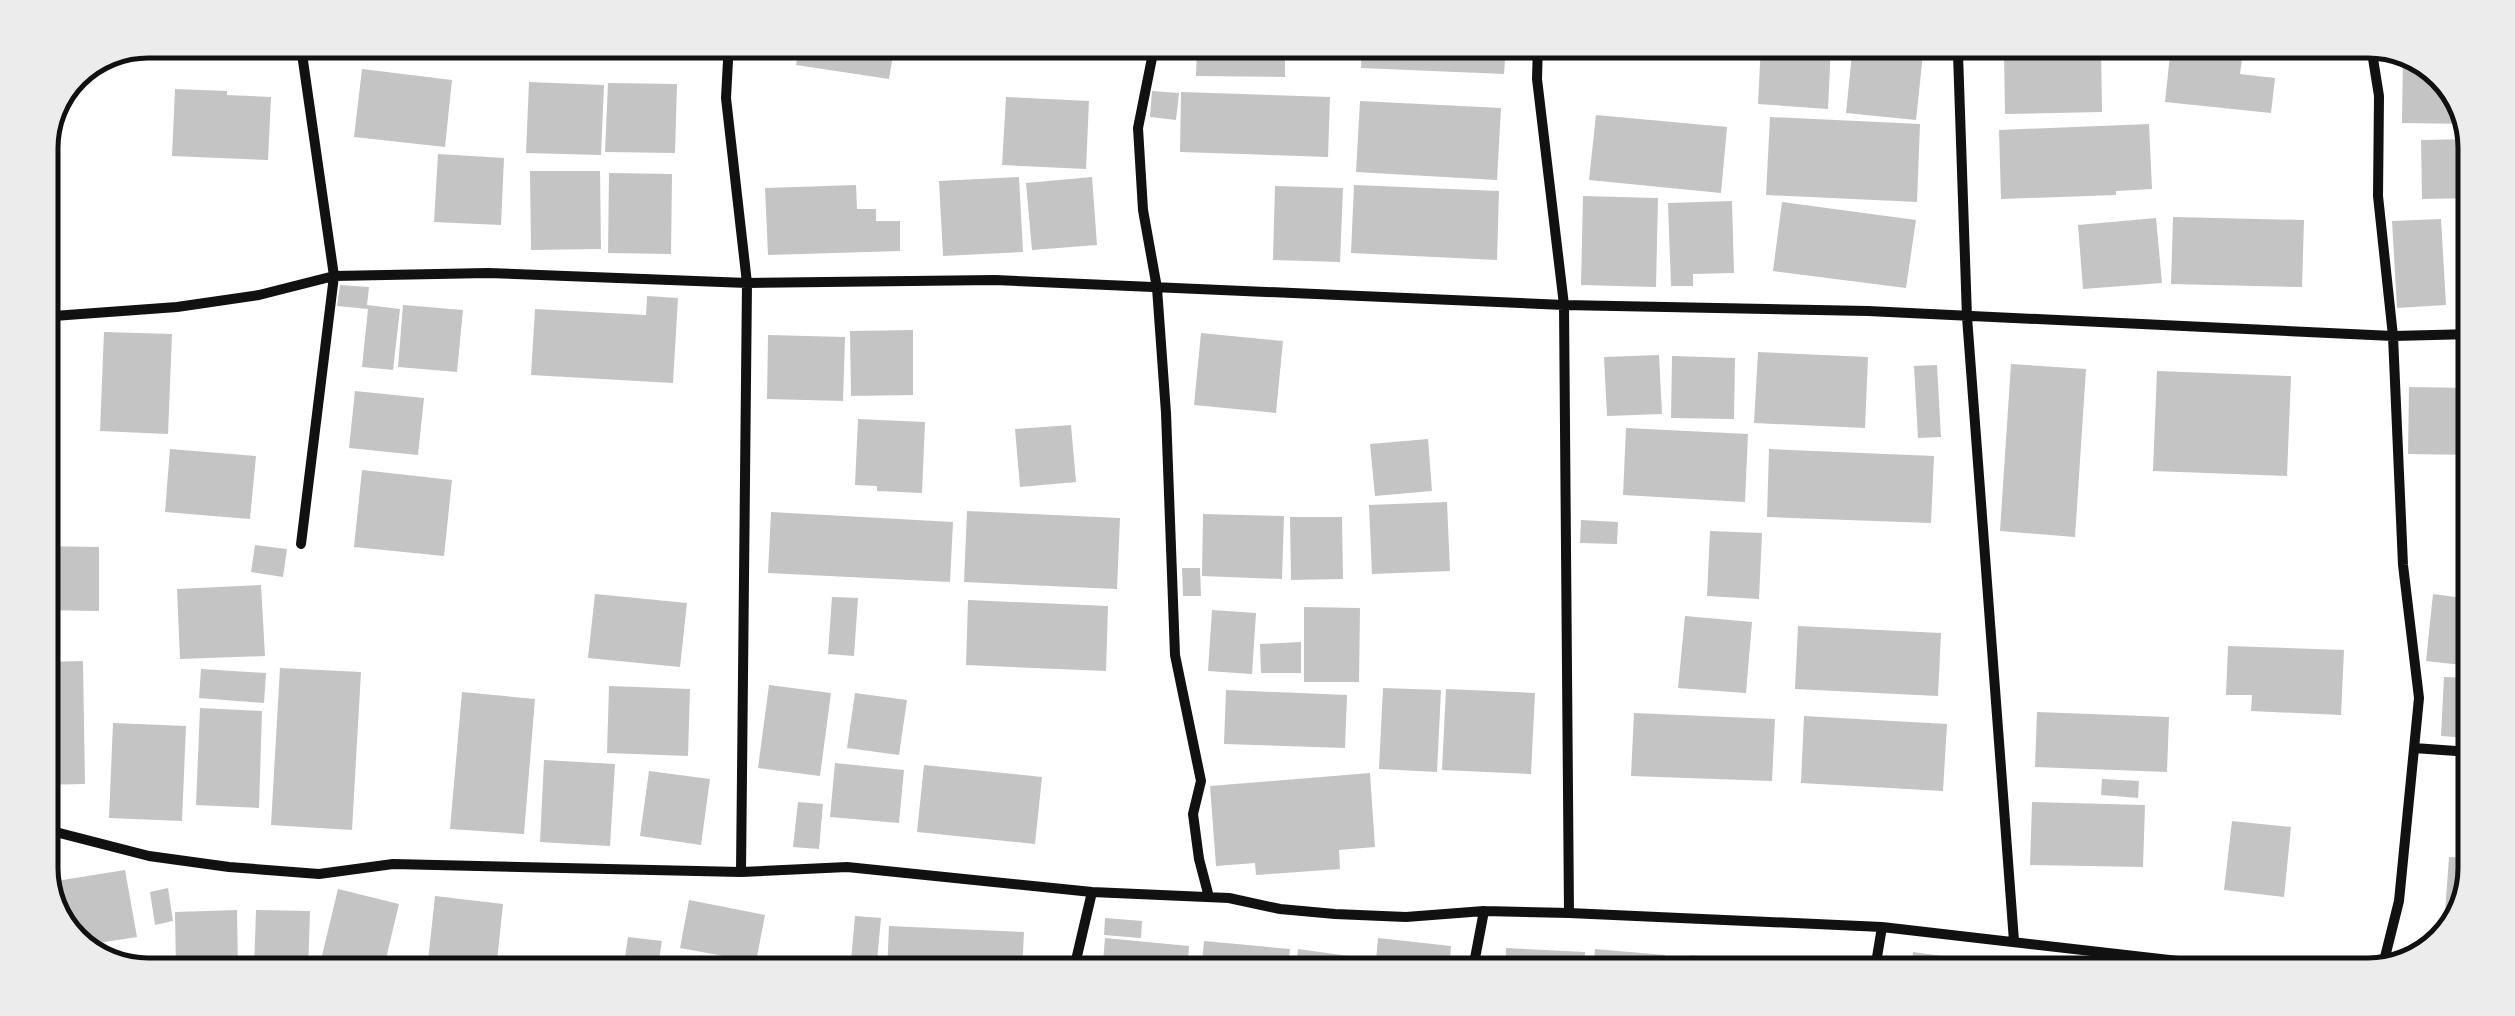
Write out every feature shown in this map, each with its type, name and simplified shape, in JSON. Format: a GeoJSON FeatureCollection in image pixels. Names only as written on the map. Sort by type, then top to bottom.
{"type":"FeatureCollection","features":[{"type":"Feature","properties":{"kind":"street"},"geometry":{"type":"LineString","coordinates":[[301,544],[334,276],[303,58]]}},
{"type":"Feature","properties":{"kind":"street"},"geometry":{"type":"LineString","coordinates":[[729,58],[726,98],[747,283],[741,872]]}},
{"type":"Feature","properties":{"kind":"street"},"geometry":{"type":"LineString","coordinates":[[1152,58],[1138,128],[1143,210],[1157,288],[1166,413],[1174,655],[1201,781],[1194,814],[1208,896]]}},
{"type":"Feature","properties":{"kind":"street"},"geometry":{"type":"LineString","coordinates":[[1537,58],[1536,79],[1564,305],[1569,912]]}},
{"type":"Feature","properties":{"kind":"street"},"geometry":{"type":"LineString","coordinates":[[1958,58],[1968,317],[2014,941]]}},
{"type":"Feature","properties":{"kind":"street"},"geometry":{"type":"LineString","coordinates":[[2374,58],[2379,96],[2378,196],[2393,336],[2403,565],[2419,698],[2399,902],[2385,957]]}},
{"type":"Feature","properties":{"kind":"street"},"geometry":{"type":"LineString","coordinates":[[58,315],[177,307],[259,295],[334,276],[488,273],[747,283],[995,280],[1564,305],[1868,310],[2393,336],[2457,334]]}},
{"type":"Feature","properties":{"kind":"street"},"geometry":{"type":"LineString","coordinates":[[2414,748],[2458,751]]}},
{"type":"Feature","properties":{"kind":"street"},"geometry":{"type":"LineString","coordinates":[[58,833],[149,856],[318,874],[394,864],[741,872],[847,867],[1092,892],[1229,898],[1280,909],[1335,914],[1406,917],[1484,911],[1569,912],[1882,927],[2158,958]]}},
{"type":"Feature","properties":{"kind":"street"},"geometry":{"type":"LineString","coordinates":[[1076,958],[1092,892]]}},
{"type":"Feature","properties":{"kind":"street"},"geometry":{"type":"LineString","coordinates":[[1475,958],[1484,911]]}},
{"type":"Feature","properties":{"kind":"street"},"geometry":{"type":"LineString","coordinates":[[1877,958],[1882,927]]}},
{"type":"Feature","properties":{"kind":"building"},"geometry":{"type":"Polygon","coordinates":[[[797,58],[892,58],[889,79],[796,65],[797,58]]]}},
{"type":"Feature","properties":{"kind":"building"},"geometry":{"type":"Polygon","coordinates":[[[1197,58],[1285,58],[1285,77],[1196,76],[1197,58]]]}},
{"type":"Feature","properties":{"kind":"building"},"geometry":{"type":"Polygon","coordinates":[[[1361,58],[1505,58],[1504,74],[1361,68],[1361,58]]]}},
{"type":"Feature","properties":{"kind":"building"},"geometry":{"type":"Polygon","coordinates":[[[1760,58],[1830,58],[1828,109],[1758,104],[1760,58]]]}},
{"type":"Feature","properties":{"kind":"building"},"geometry":{"type":"Polygon","coordinates":[[[1852,58],[1923,58],[1916,120],[1846,113],[1852,58]]]}},
{"type":"Feature","properties":{"kind":"building"},"geometry":{"type":"Polygon","coordinates":[[[2004,58],[2101,58],[2102,112],[2005,114],[2004,58]]]}},
{"type":"Feature","properties":{"kind":"building"},"geometry":{"type":"Polygon","coordinates":[[[2170,58],[2242,58],[2240,74],[2275,78],[2271,113],[2165,102],[2170,58]]]}},
{"type":"Feature","properties":{"kind":"building"},"geometry":{"type":"Polygon","coordinates":[[[2403,65],[2439,93],[2454,124],[2402,123],[2403,65]]]}},
{"type":"Feature","properties":{"kind":"building"},"geometry":{"type":"Polygon","coordinates":[[[362,69],[452,80],[445,147],[354,137],[362,69]]]}},
{"type":"Feature","properties":{"kind":"building"},"geometry":{"type":"Polygon","coordinates":[[[529,82],[604,85],[601,155],[526,153],[529,82]]]}},
{"type":"Feature","properties":{"kind":"building"},"geometry":{"type":"Polygon","coordinates":[[[608,83],[677,84],[675,153],[605,152],[608,83]]]}},
{"type":"Feature","properties":{"kind":"building"},"geometry":{"type":"Polygon","coordinates":[[[175,89],[271,97],[268,160],[172,156],[175,89]]]}},
{"type":"Feature","properties":{"kind":"building"},"geometry":{"type":"Polygon","coordinates":[[[1152,91],[1179,93],[1176,120],[1150,117],[1152,91]]]}},
{"type":"Feature","properties":{"kind":"building"},"geometry":{"type":"Polygon","coordinates":[[[1181,92],[1330,97],[1328,157],[1180,152],[1181,92]]]}},
{"type":"Feature","properties":{"kind":"building"},"geometry":{"type":"Polygon","coordinates":[[[1006,97],[1089,101],[1086,169],[1002,165],[1006,97]]]}},
{"type":"Feature","properties":{"kind":"building"},"geometry":{"type":"Polygon","coordinates":[[[1360,101],[1501,108],[1497,180],[1356,172],[1360,101]]]}},
{"type":"Feature","properties":{"kind":"building"},"geometry":{"type":"Polygon","coordinates":[[[1596,115],[1727,127],[1721,193],[1589,180],[1596,115]]]}},
{"type":"Feature","properties":{"kind":"building"},"geometry":{"type":"Polygon","coordinates":[[[1770,117],[1920,124],[1917,202],[1766,195],[1770,117]]]}},
{"type":"Feature","properties":{"kind":"building"},"geometry":{"type":"Polygon","coordinates":[[[2149,124],[2152,189],[2116,191],[2116,195],[2001,199],[1999,130],[2149,124]]]}},
{"type":"Feature","properties":{"kind":"building"},"geometry":{"type":"Polygon","coordinates":[[[2457,139],[2457,198],[2422,199],[2421,140],[2457,139]]]}},
{"type":"Feature","properties":{"kind":"building"},"geometry":{"type":"Polygon","coordinates":[[[438,154],[504,158],[501,225],[434,222],[438,154]]]}},
{"type":"Feature","properties":{"kind":"building"},"geometry":{"type":"Polygon","coordinates":[[[530,171],[600,171],[601,249],[531,250],[530,171]]]}},
{"type":"Feature","properties":{"kind":"building"},"geometry":{"type":"Polygon","coordinates":[[[609,173],[672,174],[671,254],[608,253],[609,173]]]}},
{"type":"Feature","properties":{"kind":"building"},"geometry":{"type":"Polygon","coordinates":[[[1019,177],[1023,252],[943,256],[939,181],[1019,177]]]}},
{"type":"Feature","properties":{"kind":"building"},"geometry":{"type":"Polygon","coordinates":[[[1092,177],[1097,245],[1032,250],[1026,183],[1092,177]]]}},
{"type":"Feature","properties":{"kind":"building"},"geometry":{"type":"Polygon","coordinates":[[[856,185],[857,209],[876,209],[876,221],[900,221],[900,251],[768,255],[765,188],[856,185]]]}},
{"type":"Feature","properties":{"kind":"building"},"geometry":{"type":"Polygon","coordinates":[[[1354,185],[1499,191],[1497,260],[1351,253],[1354,185]]]}},
{"type":"Feature","properties":{"kind":"building"},"geometry":{"type":"Polygon","coordinates":[[[1275,186],[1343,188],[1340,262],[1273,260],[1275,186]]]}},
{"type":"Feature","properties":{"kind":"building"},"geometry":{"type":"Polygon","coordinates":[[[1583,196],[1658,198],[1656,287],[1581,285],[1583,196]]]}},
{"type":"Feature","properties":{"kind":"building"},"geometry":{"type":"Polygon","coordinates":[[[1732,201],[1734,273],[1693,274],[1693,286],[1671,286],[1668,203],[1732,201]]]}},
{"type":"Feature","properties":{"kind":"building"},"geometry":{"type":"Polygon","coordinates":[[[1782,202],[1916,220],[1906,288],[1773,271],[1782,202]]]}},
{"type":"Feature","properties":{"kind":"building"},"geometry":{"type":"Polygon","coordinates":[[[2173,217],[2304,220],[2302,287],[2171,284],[2173,217]]]}},
{"type":"Feature","properties":{"kind":"building"},"geometry":{"type":"Polygon","coordinates":[[[2156,218],[2162,283],[2083,289],[2078,225],[2156,218]]]}},
{"type":"Feature","properties":{"kind":"building"},"geometry":{"type":"Polygon","coordinates":[[[2441,219],[2446,305],[2397,308],[2392,221],[2441,219]]]}},
{"type":"Feature","properties":{"kind":"building"},"geometry":{"type":"Polygon","coordinates":[[[340,285],[369,287],[367,305],[400,309],[393,370],[362,367],[368,309],[337,306],[340,285]]]}},
{"type":"Feature","properties":{"kind":"building"},"geometry":{"type":"Polygon","coordinates":[[[647,296],[678,298],[673,383],[531,375],[535,309],[646,315],[647,296]]]}},
{"type":"Feature","properties":{"kind":"building"},"geometry":{"type":"Polygon","coordinates":[[[403,305],[463,310],[457,372],[398,367],[403,305]]]}},
{"type":"Feature","properties":{"kind":"building"},"geometry":{"type":"Polygon","coordinates":[[[913,330],[913,395],[851,396],[850,331],[913,330]]]}},
{"type":"Feature","properties":{"kind":"building"},"geometry":{"type":"Polygon","coordinates":[[[104,332],[172,334],[168,434],[100,431],[104,332]]]}},
{"type":"Feature","properties":{"kind":"building"},"geometry":{"type":"Polygon","coordinates":[[[1201,333],[1283,341],[1276,413],[1194,405],[1201,333]]]}},
{"type":"Feature","properties":{"kind":"building"},"geometry":{"type":"Polygon","coordinates":[[[768,335],[845,337],[843,401],[767,399],[768,335]]]}},
{"type":"Feature","properties":{"kind":"building"},"geometry":{"type":"Polygon","coordinates":[[[1758,352],[1868,357],[1865,428],[1754,423],[1758,352]]]}},
{"type":"Feature","properties":{"kind":"building"},"geometry":{"type":"Polygon","coordinates":[[[1659,355],[1662,414],[1607,416],[1604,357],[1659,355]]]}},
{"type":"Feature","properties":{"kind":"building"},"geometry":{"type":"Polygon","coordinates":[[[1672,356],[1735,358],[1734,419],[1671,418],[1672,356]]]}},
{"type":"Feature","properties":{"kind":"building"},"geometry":{"type":"Polygon","coordinates":[[[2011,364],[2086,369],[2075,537],[2000,531],[2011,364]]]}},
{"type":"Feature","properties":{"kind":"building"},"geometry":{"type":"Polygon","coordinates":[[[1937,365],[1941,437],[1918,438],[1914,366],[1937,365]]]}},
{"type":"Feature","properties":{"kind":"building"},"geometry":{"type":"Polygon","coordinates":[[[2157,371],[2291,376],[2287,476],[2153,471],[2157,371]]]}},
{"type":"Feature","properties":{"kind":"building"},"geometry":{"type":"Polygon","coordinates":[[[2409,387],[2457,388],[2457,455],[2408,454],[2409,387]]]}},
{"type":"Feature","properties":{"kind":"building"},"geometry":{"type":"Polygon","coordinates":[[[355,391],[424,398],[418,455],[349,448],[355,391]]]}},
{"type":"Feature","properties":{"kind":"building"},"geometry":{"type":"Polygon","coordinates":[[[858,419],[925,422],[922,493],[877,491],[877,486],[855,485],[858,419]]]}},
{"type":"Feature","properties":{"kind":"building"},"geometry":{"type":"Polygon","coordinates":[[[1071,425],[1076,482],[1020,487],[1015,429],[1071,425]]]}},
{"type":"Feature","properties":{"kind":"building"},"geometry":{"type":"Polygon","coordinates":[[[1626,428],[1748,434],[1745,502],[1623,495],[1626,428]]]}},
{"type":"Feature","properties":{"kind":"building"},"geometry":{"type":"Polygon","coordinates":[[[1428,439],[1432,491],[1375,496],[1370,444],[1428,439]]]}},
{"type":"Feature","properties":{"kind":"building"},"geometry":{"type":"Polygon","coordinates":[[[170,449],[256,456],[250,519],[165,512],[170,449]]]}},
{"type":"Feature","properties":{"kind":"building"},"geometry":{"type":"Polygon","coordinates":[[[1769,449],[1934,456],[1931,523],[1767,517],[1769,449]]]}},
{"type":"Feature","properties":{"kind":"building"},"geometry":{"type":"Polygon","coordinates":[[[362,470],[452,480],[444,556],[354,547],[362,470]]]}},
{"type":"Feature","properties":{"kind":"building"},"geometry":{"type":"Polygon","coordinates":[[[1447,502],[1450,571],[1372,574],[1369,505],[1447,502]]]}},
{"type":"Feature","properties":{"kind":"building"},"geometry":{"type":"Polygon","coordinates":[[[967,511],[1120,518],[1117,589],[964,582],[967,511]]]}},
{"type":"Feature","properties":{"kind":"building"},"geometry":{"type":"Polygon","coordinates":[[[771,512],[953,522],[950,582],[768,573],[771,512]]]}},
{"type":"Feature","properties":{"kind":"building"},"geometry":{"type":"Polygon","coordinates":[[[1203,514],[1284,516],[1282,579],[1202,576],[1203,514]]]}},
{"type":"Feature","properties":{"kind":"building"},"geometry":{"type":"Polygon","coordinates":[[[1290,517],[1342,517],[1343,579],[1291,580],[1290,517]]]}},
{"type":"Feature","properties":{"kind":"building"},"geometry":{"type":"Polygon","coordinates":[[[1581,520],[1618,522],[1617,544],[1580,543],[1581,520]]]}},
{"type":"Feature","properties":{"kind":"building"},"geometry":{"type":"Polygon","coordinates":[[[1710,531],[1762,533],[1759,599],[1707,596],[1710,531]]]}},
{"type":"Feature","properties":{"kind":"building"},"geometry":{"type":"Polygon","coordinates":[[[255,545],[287,549],[283,577],[251,572],[255,545]]]}},
{"type":"Feature","properties":{"kind":"building"},"geometry":{"type":"Polygon","coordinates":[[[58,546],[99,547],[99,611],[58,610],[58,546]]]}},
{"type":"Feature","properties":{"kind":"building"},"geometry":{"type":"Polygon","coordinates":[[[1182,568],[1200,568],[1201,596],[1183,596],[1182,568]]]}},
{"type":"Feature","properties":{"kind":"building"},"geometry":{"type":"Polygon","coordinates":[[[261,585],[265,656],[180,659],[177,589],[261,585]]]}},
{"type":"Feature","properties":{"kind":"building"},"geometry":{"type":"Polygon","coordinates":[[[595,594],[687,603],[680,667],[588,658],[595,594]]]}},
{"type":"Feature","properties":{"kind":"building"},"geometry":{"type":"Polygon","coordinates":[[[2433,594],[2458,597],[2458,665],[2426,661],[2433,594]]]}},
{"type":"Feature","properties":{"kind":"building"},"geometry":{"type":"Polygon","coordinates":[[[832,597],[858,598],[854,656],[828,654],[832,597]]]}},
{"type":"Feature","properties":{"kind":"building"},"geometry":{"type":"Polygon","coordinates":[[[968,600],[1108,606],[1106,671],[966,665],[968,600]]]}},
{"type":"Feature","properties":{"kind":"building"},"geometry":{"type":"Polygon","coordinates":[[[1304,607],[1360,608],[1359,682],[1304,682],[1304,607]]]}},
{"type":"Feature","properties":{"kind":"building"},"geometry":{"type":"Polygon","coordinates":[[[1212,610],[1256,613],[1252,674],[1208,671],[1212,610]]]}},
{"type":"Feature","properties":{"kind":"building"},"geometry":{"type":"Polygon","coordinates":[[[1685,616],[1752,622],[1746,693],[1678,688],[1685,616]]]}},
{"type":"Feature","properties":{"kind":"building"},"geometry":{"type":"Polygon","coordinates":[[[1798,626],[1941,633],[1938,696],[1795,689],[1798,626]]]}},
{"type":"Feature","properties":{"kind":"building"},"geometry":{"type":"Polygon","coordinates":[[[1301,642],[1301,673],[1261,673],[1260,644],[1301,642]]]}},
{"type":"Feature","properties":{"kind":"building"},"geometry":{"type":"Polygon","coordinates":[[[2228,646],[2344,650],[2341,715],[2251,711],[2252,695],[2226,695],[2228,646]]]}},
{"type":"Feature","properties":{"kind":"building"},"geometry":{"type":"Polygon","coordinates":[[[83,661],[85,784],[58,785],[58,662],[83,661]]]}},
{"type":"Feature","properties":{"kind":"building"},"geometry":{"type":"Polygon","coordinates":[[[280,668],[361,672],[352,830],[271,825],[280,668]]]}},
{"type":"Feature","properties":{"kind":"building"},"geometry":{"type":"Polygon","coordinates":[[[201,669],[266,673],[264,703],[199,698],[201,669]]]}},
{"type":"Feature","properties":{"kind":"building"},"geometry":{"type":"Polygon","coordinates":[[[2444,677],[2458,678],[2458,737],[2441,736],[2444,677]]]}},
{"type":"Feature","properties":{"kind":"building"},"geometry":{"type":"Polygon","coordinates":[[[769,685],[831,693],[820,776],[758,768],[769,685]]]}},
{"type":"Feature","properties":{"kind":"building"},"geometry":{"type":"Polygon","coordinates":[[[609,686],[690,689],[688,756],[607,753],[609,686]]]}},
{"type":"Feature","properties":{"kind":"building"},"geometry":{"type":"Polygon","coordinates":[[[1383,688],[1441,690],[1437,772],[1379,769],[1383,688]]]}},
{"type":"Feature","properties":{"kind":"building"},"geometry":{"type":"Polygon","coordinates":[[[1446,689],[1535,693],[1531,774],[1442,770],[1446,689]]]}},
{"type":"Feature","properties":{"kind":"building"},"geometry":{"type":"Polygon","coordinates":[[[1226,690],[1347,695],[1345,748],[1224,744],[1226,690]]]}},
{"type":"Feature","properties":{"kind":"building"},"geometry":{"type":"Polygon","coordinates":[[[462,692],[535,699],[524,834],[450,829],[462,692]]]}},
{"type":"Feature","properties":{"kind":"building"},"geometry":{"type":"Polygon","coordinates":[[[855,693],[907,700],[899,755],[847,748],[855,693]]]}},
{"type":"Feature","properties":{"kind":"building"},"geometry":{"type":"Polygon","coordinates":[[[200,708],[262,711],[259,808],[196,805],[200,708]]]}},
{"type":"Feature","properties":{"kind":"building"},"geometry":{"type":"Polygon","coordinates":[[[2037,712],[2169,717],[2167,772],[2035,767],[2037,712]]]}},
{"type":"Feature","properties":{"kind":"building"},"geometry":{"type":"Polygon","coordinates":[[[1634,713],[1775,719],[1772,781],[1631,776],[1634,713]]]}},
{"type":"Feature","properties":{"kind":"building"},"geometry":{"type":"Polygon","coordinates":[[[1804,716],[1947,724],[1943,791],[1801,783],[1804,716]]]}},
{"type":"Feature","properties":{"kind":"building"},"geometry":{"type":"Polygon","coordinates":[[[113,723],[186,726],[182,821],[109,818],[113,723]]]}},
{"type":"Feature","properties":{"kind":"building"},"geometry":{"type":"Polygon","coordinates":[[[544,760],[615,764],[610,846],[540,842],[544,760]]]}},
{"type":"Feature","properties":{"kind":"building"},"geometry":{"type":"Polygon","coordinates":[[[835,763],[904,770],[899,823],[830,817],[835,763]]]}},
{"type":"Feature","properties":{"kind":"building"},"geometry":{"type":"Polygon","coordinates":[[[924,765],[1042,777],[1035,844],[917,832],[924,765]]]}},
{"type":"Feature","properties":{"kind":"building"},"geometry":{"type":"Polygon","coordinates":[[[649,771],[710,779],[701,845],[640,836],[649,771]]]}},
{"type":"Feature","properties":{"kind":"building"},"geometry":{"type":"Polygon","coordinates":[[[1370,773],[1375,847],[1339,850],[1340,869],[1256,875],[1255,863],[1216,866],[1210,786],[1370,773]]]}},
{"type":"Feature","properties":{"kind":"building"},"geometry":{"type":"Polygon","coordinates":[[[2102,779],[2139,781],[2138,798],[2101,795],[2102,779]]]}},
{"type":"Feature","properties":{"kind":"building"},"geometry":{"type":"Polygon","coordinates":[[[798,802],[823,804],[819,849],[793,847],[798,802]]]}},
{"type":"Feature","properties":{"kind":"building"},"geometry":{"type":"Polygon","coordinates":[[[2032,802],[2145,805],[2143,867],[2030,865],[2032,802]]]}},
{"type":"Feature","properties":{"kind":"building"},"geometry":{"type":"Polygon","coordinates":[[[2232,821],[2291,827],[2284,897],[2224,890],[2232,821]]]}},
{"type":"Feature","properties":{"kind":"building"},"geometry":{"type":"Polygon","coordinates":[[[2449,857],[2458,857],[2457,880],[2445,913],[2449,857]]]}},
{"type":"Feature","properties":{"kind":"building"},"geometry":{"type":"Polygon","coordinates":[[[125,870],[137,937],[98,943],[76,923],[64,903],[59,881],[125,870]]]}},
{"type":"Feature","properties":{"kind":"building"},"geometry":{"type":"Polygon","coordinates":[[[168,888],[173,921],[155,925],[150,892],[168,888]]]}},
{"type":"Feature","properties":{"kind":"building"},"geometry":{"type":"Polygon","coordinates":[[[338,889],[399,904],[386,958],[321,958],[338,889]]]}},
{"type":"Feature","properties":{"kind":"building"},"geometry":{"type":"Polygon","coordinates":[[[435,896],[503,904],[497,958],[428,958],[435,896]]]}},
{"type":"Feature","properties":{"kind":"building"},"geometry":{"type":"Polygon","coordinates":[[[689,900],[765,915],[757,958],[680,948],[689,900]]]}},
{"type":"Feature","properties":{"kind":"building"},"geometry":{"type":"Polygon","coordinates":[[[237,910],[238,958],[176,958],[175,912],[237,910]]]}},
{"type":"Feature","properties":{"kind":"building"},"geometry":{"type":"Polygon","coordinates":[[[256,910],[310,911],[308,958],[254,958],[256,910]]]}},
{"type":"Feature","properties":{"kind":"building"},"geometry":{"type":"Polygon","coordinates":[[[855,916],[881,918],[877,958],[851,958],[855,916]]]}},
{"type":"Feature","properties":{"kind":"building"},"geometry":{"type":"Polygon","coordinates":[[[1105,918],[1142,921],[1141,938],[1104,935],[1105,918]]]}},
{"type":"Feature","properties":{"kind":"building"},"geometry":{"type":"Polygon","coordinates":[[[889,926],[1024,932],[1023,958],[888,958],[889,926]]]}},
{"type":"Feature","properties":{"kind":"building"},"geometry":{"type":"Polygon","coordinates":[[[628,937],[662,941],[659,958],[625,958],[628,937]]]}},
{"type":"Feature","properties":{"kind":"building"},"geometry":{"type":"Polygon","coordinates":[[[1105,938],[1189,946],[1188,958],[1103,958],[1105,938]]]}},
{"type":"Feature","properties":{"kind":"building"},"geometry":{"type":"Polygon","coordinates":[[[1378,938],[1451,946],[1450,958],[1376,958],[1378,938]]]}},
{"type":"Feature","properties":{"kind":"building"},"geometry":{"type":"Polygon","coordinates":[[[1204,941],[1290,949],[1289,958],[1202,958],[1204,941]]]}},
{"type":"Feature","properties":{"kind":"building"},"geometry":{"type":"Polygon","coordinates":[[[1506,948],[1585,952],[1585,958],[1506,958],[1506,948]]]}},
{"type":"Feature","properties":{"kind":"building"},"geometry":{"type":"Polygon","coordinates":[[[1298,949],[1364,958],[1297,958],[1298,949]]]}},
{"type":"Feature","properties":{"kind":"building"},"geometry":{"type":"Polygon","coordinates":[[[1595,949],[1665,955],[1665,958],[1594,958],[1595,949]]]}},
{"type":"Feature","properties":{"kind":"building"},"geometry":{"type":"Polygon","coordinates":[[[1913,952],[1950,957],[1950,958],[1912,958],[1913,952]]]}}]}
